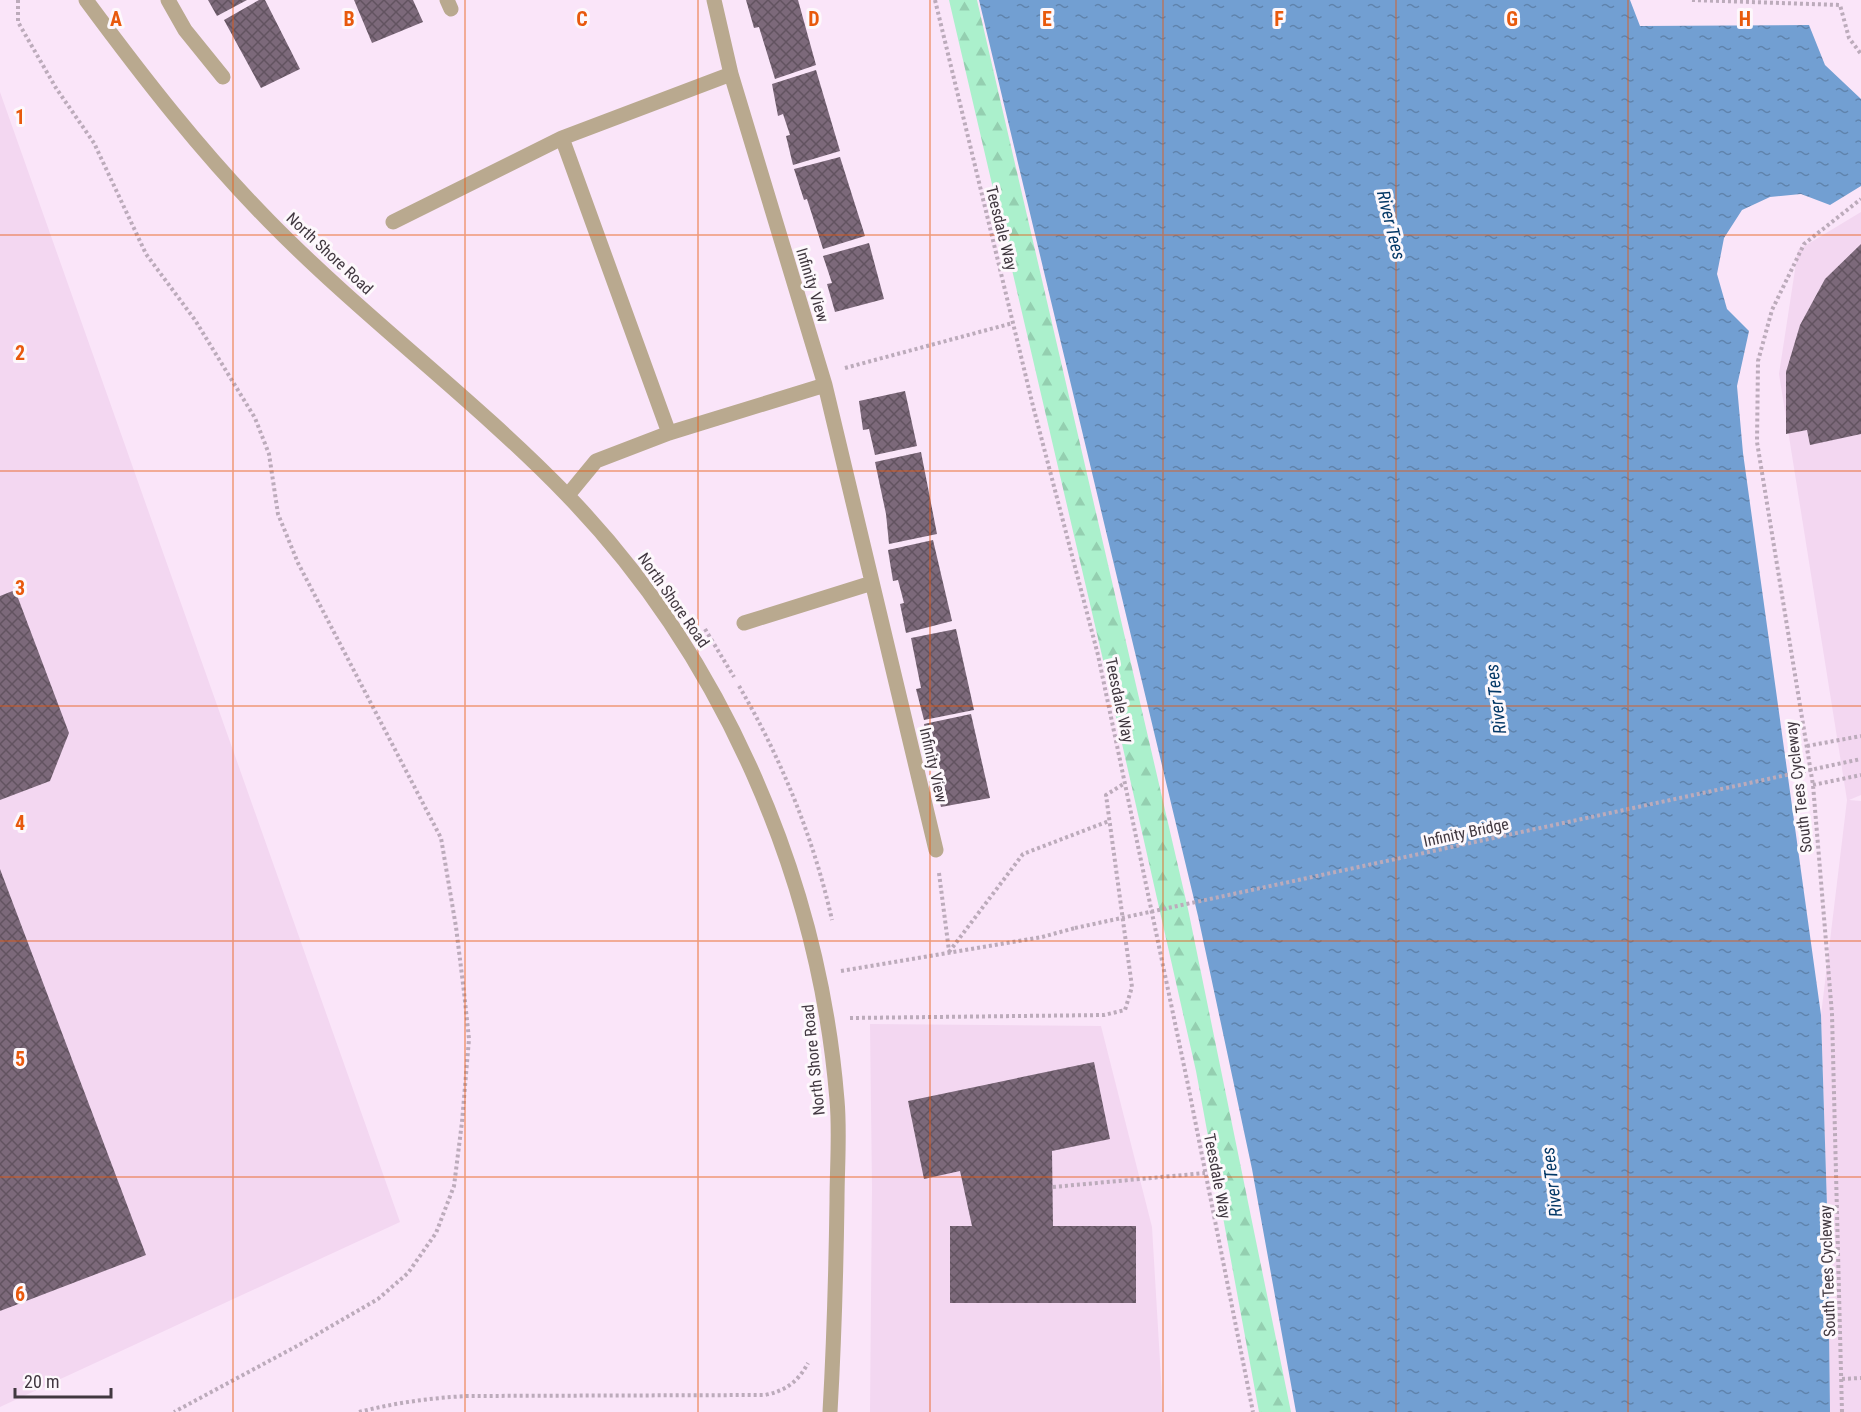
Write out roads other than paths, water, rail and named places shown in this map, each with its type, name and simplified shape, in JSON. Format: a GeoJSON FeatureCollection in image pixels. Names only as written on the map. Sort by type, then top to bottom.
{"type":"FeatureCollection","features":[{"type":"Feature","properties":{"kind":"street","name":"North Shore Road"},"geometry":{"type":"LineString","coordinates":[[86,0],[145,79],[201,147],[269,221],[568,495],[642,580],[707,679],[747,757],[788,863],[819,974],[827,1019],[838,1103],[835,1340],[830,1412]]}},
{"type":"Feature","properties":{"kind":"street"},"geometry":{"type":"LineString","coordinates":[[168,0],[185,30],[223,77]]}},
{"type":"Feature","properties":{"kind":"street","name":"Infinity View"},"geometry":{"type":"LineString","coordinates":[[714,0],[731,74],[823,380],[936,850]]}},
{"type":"Feature","properties":{"kind":"street"},"geometry":{"type":"LineString","coordinates":[[393,222],[562,138],[731,74]]}},
{"type":"Feature","properties":{"kind":"street"},"geometry":{"type":"LineString","coordinates":[[562,138],[669,433]]}},
{"type":"Feature","properties":{"kind":"street"},"geometry":{"type":"LineString","coordinates":[[568,495],[596,461],[669,433],[823,380]]}},
{"type":"Feature","properties":{"kind":"street"},"geometry":{"type":"LineString","coordinates":[[744,623],[872,583]]}},
{"type":"Feature","properties":{"kind":"water","name":"River Tees"},"geometry":{"type":"Polygon","coordinates":[[[979,0],[1630,0],[1640,26],[1809,25],[1825,65],[1861,99],[1861,186],[1830,205],[1801,194],[1770,197],[1742,210],[1724,238],[1717,274],[1727,309],[1749,331],[1737,386],[1743,453],[1821,1015],[1828,1238],[1830,1412],[1296,1412],[1252,1169],[1198,916],[979,0]]]}}]}
